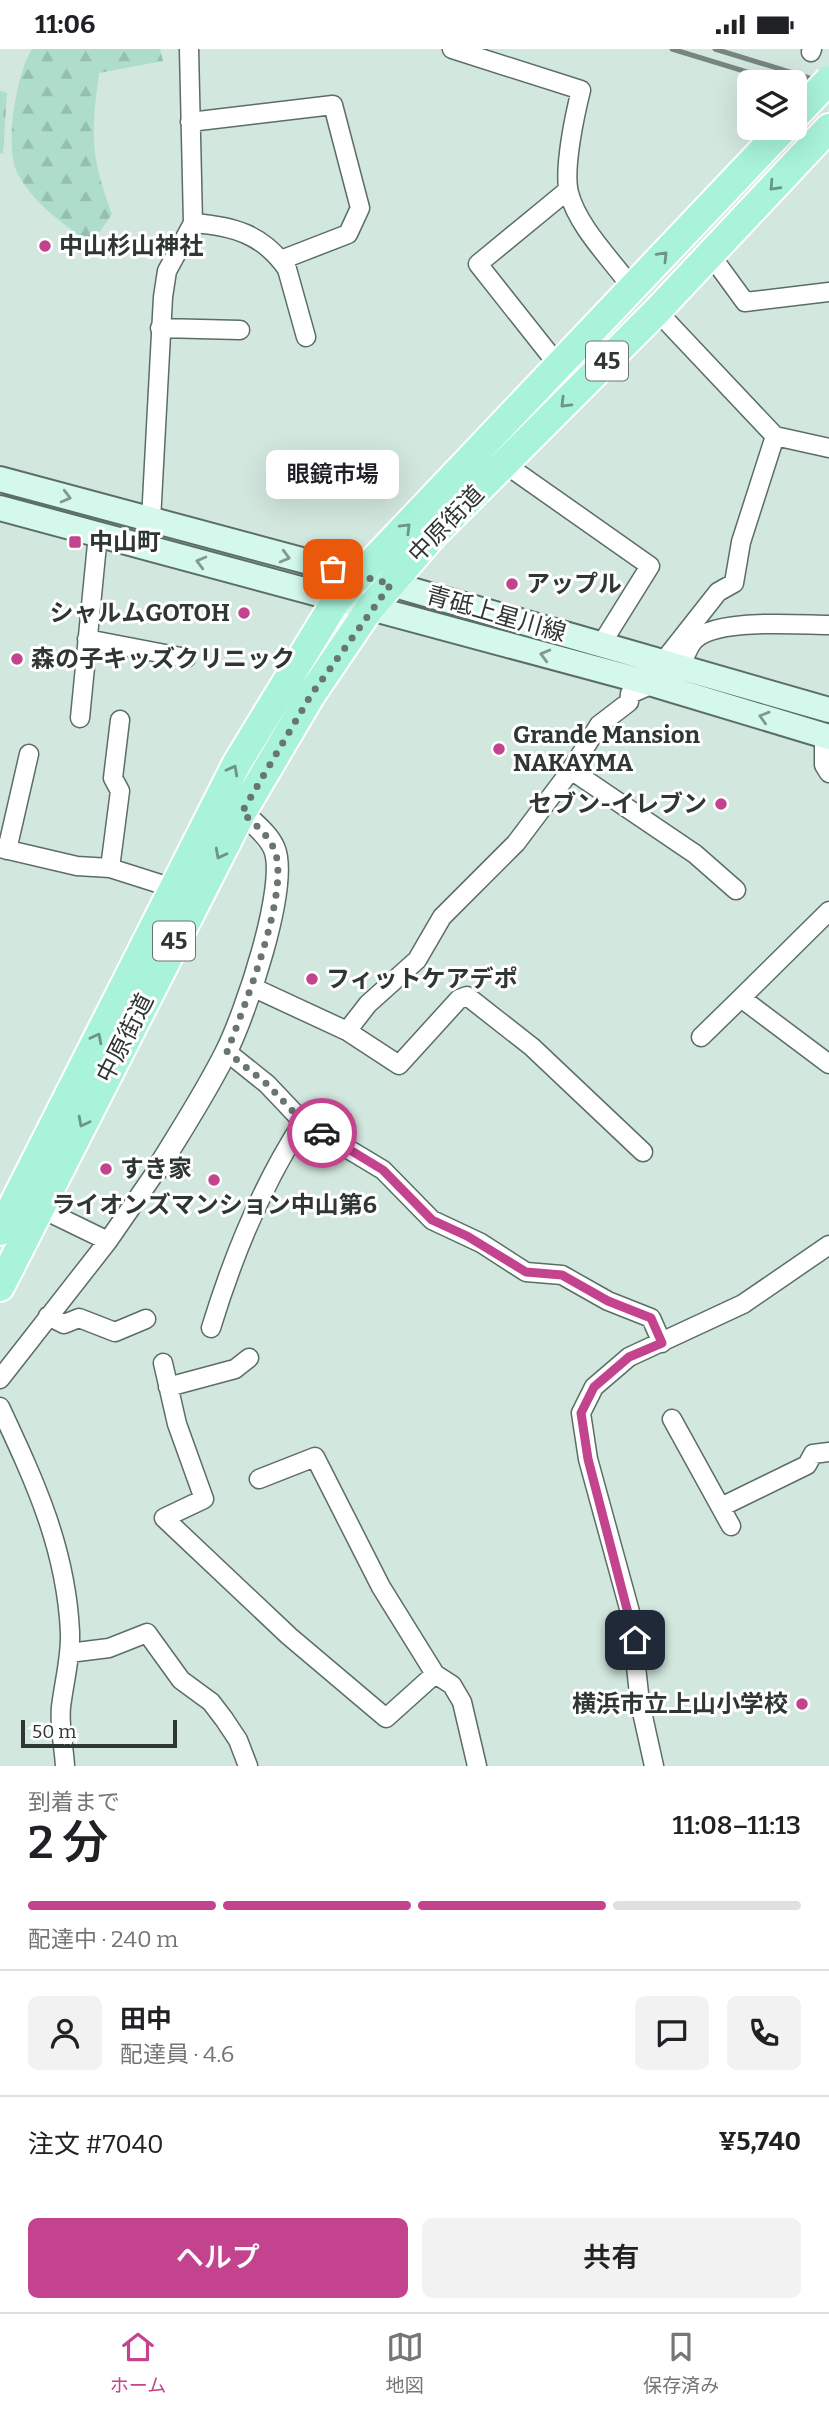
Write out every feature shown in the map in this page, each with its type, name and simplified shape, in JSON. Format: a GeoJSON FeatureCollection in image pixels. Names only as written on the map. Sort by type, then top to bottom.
{"type":"FeatureCollection","features":[{"type":"Feature","properties":{"kind":"main road"},"geometry":{"type":"LineString","coordinates":[[807,103],[829,80]]}},
{"type":"Feature","properties":{"kind":"main road","name":"中原街道"},"geometry":{"type":"LineString","coordinates":[[0,1287],[242,812],[311,695],[370,608],[433,535],[657,311],[825,132]]}},
{"type":"Feature","properties":{"kind":"main road","name":"中原街道"},"geometry":{"type":"LineString","coordinates":[[0,1231],[237,763],[337,599],[773,140]]}},
{"type":"Feature","properties":{"kind":"main road","name":"青砥上星川線"},"geometry":{"type":"LineString","coordinates":[[0,479],[601,643],[827,736]]}},
{"type":"Feature","properties":{"kind":"main road","name":"青砥上星川線"},"geometry":{"type":"LineString","coordinates":[[0,508],[370,608],[665,671],[829,710]]}},
{"type":"Feature","properties":{"kind":"street"},"geometry":{"type":"LineString","coordinates":[[151,520],[154,507],[160,328],[167,271],[193,223],[189,49]]}},
{"type":"Feature","properties":{"kind":"street"},"geometry":{"type":"LineString","coordinates":[[452,49],[581,90],[572,123],[568,190],[577,213],[632,288]]}},
{"type":"Feature","properties":{"kind":"street"},"geometry":{"type":"LineString","coordinates":[[190,122],[333,105],[360,208],[348,234],[281,260]]}},
{"type":"Feature","properties":{"kind":"street"},"geometry":{"type":"LineString","coordinates":[[558,365],[478,264],[568,190]]}},
{"type":"Feature","properties":{"kind":"street"},"geometry":{"type":"LineString","coordinates":[[193,223],[229,226],[248,234],[281,260],[287,269],[306,337]]}},
{"type":"Feature","properties":{"kind":"street"},"geometry":{"type":"LineString","coordinates":[[710,254],[745,302],[829,292]]}},
{"type":"Feature","properties":{"kind":"street"},"geometry":{"type":"LineString","coordinates":[[657,311],[775,436],[829,448]]}},
{"type":"Feature","properties":{"kind":"street"},"geometry":{"type":"LineString","coordinates":[[160,328],[240,330]]}},
{"type":"Feature","properties":{"kind":"street"},"geometry":{"type":"LineString","coordinates":[[665,671],[718,592],[734,583],[741,542],[775,436]]}},
{"type":"Feature","properties":{"kind":"street"},"geometry":{"type":"LineString","coordinates":[[505,464],[650,566],[601,643]]}},
{"type":"Feature","properties":{"kind":"street"},"geometry":{"type":"LineString","coordinates":[[80,718],[99,534]]}},
{"type":"Feature","properties":{"kind":"street"},"geometry":{"type":"LineString","coordinates":[[347,1031],[368,1004],[417,960],[442,917],[516,843],[571,770],[599,725],[629,702],[630,694],[665,671],[693,641],[710,632],[734,625],[829,625]]}},
{"type":"Feature","properties":{"kind":"street"},"geometry":{"type":"LineString","coordinates":[[87,639],[186,658]]}},
{"type":"Feature","properties":{"kind":"street"},"geometry":{"type":"LineString","coordinates":[[110,868],[120,791],[113,778],[120,720]]}},
{"type":"Feature","properties":{"kind":"street"},"geometry":{"type":"LineString","coordinates":[[827,736],[824,765],[829,773]]}},
{"type":"Feature","properties":{"kind":"street"},"geometry":{"type":"LineString","coordinates":[[29,754],[4,849],[77,866],[110,868],[173,888]]}},
{"type":"Feature","properties":{"kind":"street"},"geometry":{"type":"LineString","coordinates":[[571,770],[695,854],[736,890]]}},
{"type":"Feature","properties":{"kind":"street"},"geometry":{"type":"LineString","coordinates":[[0,1378],[108,1241],[157,1170],[227,1052],[252,987],[270,922],[279,870],[274,849],[242,812]]}},
{"type":"Feature","properties":{"kind":"street"},"geometry":{"type":"LineString","coordinates":[[701,1037],[829,911]]}},
{"type":"Feature","properties":{"kind":"street"},"geometry":{"type":"LineString","coordinates":[[252,987],[347,1031],[399,1065],[459,999],[467,996],[532,1047],[643,1152]]}},
{"type":"Feature","properties":{"kind":"street"},"geometry":{"type":"LineString","coordinates":[[741,998],[829,1064]]}},
{"type":"Feature","properties":{"kind":"street"},"geometry":{"type":"LineString","coordinates":[[227,1052],[267,1084],[303,1122],[383,1170],[432,1220],[472,1239],[526,1272],[562,1275],[608,1301],[651,1318],[662,1343]]}},
{"type":"Feature","properties":{"kind":"street"},"geometry":{"type":"LineString","coordinates":[[211,1328],[226,1277],[244,1235],[284,1151],[303,1122]]}},
{"type":"Feature","properties":{"kind":"street"},"geometry":{"type":"LineString","coordinates":[[40,1208],[108,1241]]}},
{"type":"Feature","properties":{"kind":"street"},"geometry":{"type":"LineString","coordinates":[[654,1766],[640,1703],[630,1612],[588,1459],[581,1413],[594,1387],[629,1357],[744,1304],[829,1245]]}},
{"type":"Feature","properties":{"kind":"street"},"geometry":{"type":"LineString","coordinates":[[48,1316],[64,1324],[79,1318],[115,1332],[146,1319]]}},
{"type":"Feature","properties":{"kind":"street"},"geometry":{"type":"LineString","coordinates":[[168,1387],[234,1369],[249,1358]]}},
{"type":"Feature","properties":{"kind":"street"},"geometry":{"type":"LineString","coordinates":[[163,1363],[168,1387],[204,1499],[164,1518],[289,1636],[386,1718],[435,1674]]}},
{"type":"Feature","properties":{"kind":"street"},"geometry":{"type":"LineString","coordinates":[[0,1407],[57,1542],[65,1580],[69,1653],[61,1710],[65,1766]]}},
{"type":"Feature","properties":{"kind":"street"},"geometry":{"type":"LineString","coordinates":[[672,1419],[731,1526]]}},
{"type":"Feature","properties":{"kind":"street"},"geometry":{"type":"LineString","coordinates":[[721,1507],[807,1465],[813,1454],[829,1452]]}},
{"type":"Feature","properties":{"kind":"street"},"geometry":{"type":"LineString","coordinates":[[259,1479],[315,1457],[381,1587],[435,1674],[452,1685],[462,1702],[477,1766]]}},
{"type":"Feature","properties":{"kind":"street"},"geometry":{"type":"LineString","coordinates":[[69,1653],[109,1648],[147,1633],[181,1680],[211,1702],[224,1719],[239,1740],[248,1766]]}},
{"type":"Feature","properties":{"kind":"green space"},"geometry":{"type":"Polygon","coordinates":[[[32,49],[160,49],[163,61],[99,73],[94,144],[100,176],[112,214],[91,245],[32,195],[18,174],[14,162],[14,111],[21,75],[32,49]]]}},
{"type":"Feature","properties":{"kind":"green space"},"geometry":{"type":"Polygon","coordinates":[[[0,91],[7,93],[3,154],[0,153],[0,91]]]}},
{"type":"Feature","properties":{"kind":"railway"},"geometry":{"type":"LineString","coordinates":[[672,49],[741,70]]}},
{"type":"Feature","properties":{"kind":"railway"},"geometry":{"type":"LineString","coordinates":[[715,49],[829,84]]}},
{"type":"Feature","properties":{"kind":"railway"},"geometry":{"type":"LineString","coordinates":[[807,91],[829,97]]}},
{"type":"Feature","properties":{"kind":"way so far"},"geometry":{"type":"LineString","coordinates":[[322,1133],[303,1122],[267,1084],[227,1052],[252,987],[270,922],[279,870],[274,849],[266,836],[242,812],[311,695],[370,608],[391,584],[333,569]]}},
{"type":"Feature","properties":{"kind":"place","name":"中山杉山神社"},"geometry":{"type":"Point","coordinates":[45,246]}},
{"type":"Feature","properties":{"kind":"place","name":"中山町"},"geometry":{"type":"Point","coordinates":[75,542]}},
{"type":"Feature","properties":{"kind":"place","name":"眼鏡市場"},"geometry":{"type":"Point","coordinates":[333,569]}},
{"type":"Feature","properties":{"kind":"place","name":"アップル"},"geometry":{"type":"Point","coordinates":[512,584]}},
{"type":"Feature","properties":{"kind":"place","name":"シャルムGOTOH"},"geometry":{"type":"Point","coordinates":[244,613]}},
{"type":"Feature","properties":{"kind":"place","name":"森の子キッズクリニック"},"geometry":{"type":"Point","coordinates":[17,659]}},
{"type":"Feature","properties":{"kind":"place","name":"Grande Mansion NAKAYMA"},"geometry":{"type":"Point","coordinates":[499,749]}},
{"type":"Feature","properties":{"kind":"place","name":"セブン-イレブン"},"geometry":{"type":"Point","coordinates":[721,804]}},
{"type":"Feature","properties":{"kind":"place","name":"フィットケアデポ"},"geometry":{"type":"Point","coordinates":[312,979]}},
{"type":"Feature","properties":{"kind":"place","name":"すき家"},"geometry":{"type":"Point","coordinates":[106,1169]}},
{"type":"Feature","properties":{"kind":"place","name":"ライオンズマンション中山第6"},"geometry":{"type":"Point","coordinates":[214,1180]}},
{"type":"Feature","properties":{"kind":"place","name":"横浜市立上山小学校"},"geometry":{"type":"Point","coordinates":[802,1704]}},
{"type":"Feature","properties":{"kind":"route"},"geometry":{"type":"LineString","coordinates":[[322,1133],[383,1170],[432,1220],[467,1236],[526,1272],[562,1275],[608,1301],[651,1318],[662,1343],[629,1357],[594,1387],[581,1413],[588,1459],[609,1530],[635,1640]]}}]}
